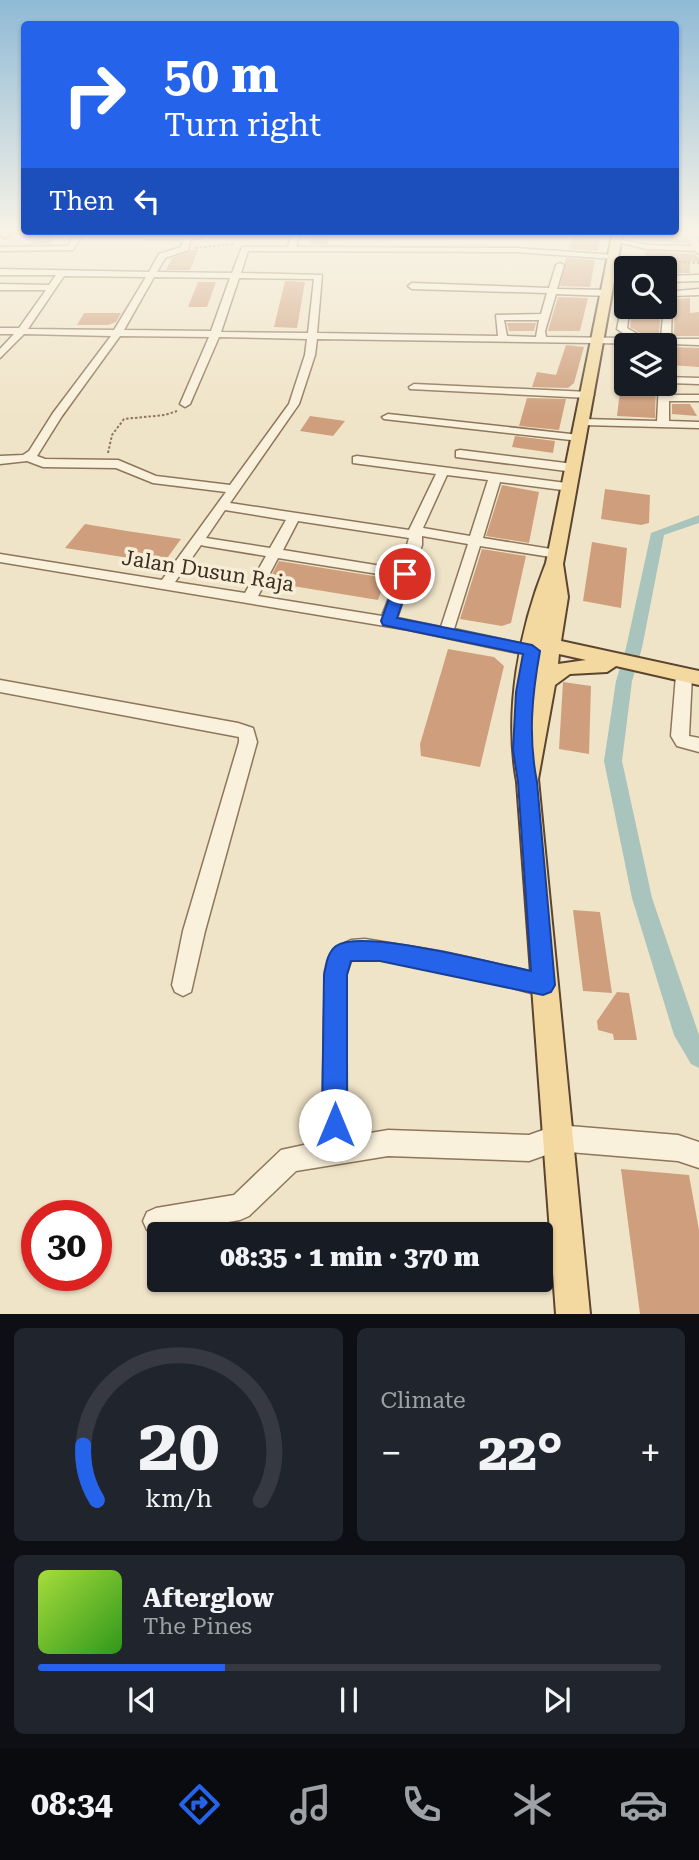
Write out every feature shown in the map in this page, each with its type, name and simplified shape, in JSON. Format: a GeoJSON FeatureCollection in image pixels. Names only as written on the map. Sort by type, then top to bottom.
{"type":"FeatureCollection","features":[{"type":"Feature","properties":{"kind":"main road"},"geometry":{"type":"LineString","coordinates":[[528,782],[537,745],[544,682],[541,648],[544,591],[556,559],[607,295]]}},
{"type":"Feature","properties":{"kind":"main road"},"geometry":{"type":"LineString","coordinates":[[556,559],[559,597],[556,616],[541,648],[522,718],[522,750],[528,782],[543,985],[573,1314]]}},
{"type":"Feature","properties":{"kind":"main road"},"geometry":{"type":"LineString","coordinates":[[556,616],[570,636],[608,660]]}},
{"type":"Feature","properties":{"kind":"main road"},"geometry":{"type":"LineString","coordinates":[[541,648],[692,676]]}},
{"type":"Feature","properties":{"kind":"main road"},"geometry":{"type":"LineString","coordinates":[[544,682],[561,669],[608,660]]}},
{"type":"Feature","properties":{"kind":"street"},"geometry":{"type":"LineString","coordinates":[[0,355],[22,331],[49,292]]}},
{"type":"Feature","properties":{"kind":"street"},"geometry":{"type":"LineString","coordinates":[[28,457],[34,452],[57,411],[67,403],[118,332],[141,292]]}},
{"type":"Feature","properties":{"kind":"street"},"geometry":{"type":"LineString","coordinates":[[185,404],[216,334],[229,292]]}},
{"type":"Feature","properties":{"kind":"street"},"geometry":{"type":"LineString","coordinates":[[166,585],[294,404],[310,355],[316,292]]}},
{"type":"Feature","properties":{"kind":"street"},"geometry":{"type":"LineString","coordinates":[[541,338],[552,292]]}},
{"type":"Feature","properties":{"kind":"street"},"geometry":{"type":"LineString","coordinates":[[570,292],[614,298]]}},
{"type":"Feature","properties":{"kind":"street"},"geometry":{"type":"LineString","coordinates":[[677,296],[697,292]]}},
{"type":"Feature","properties":{"kind":"street"},"geometry":{"type":"LineString","coordinates":[[503,338],[499,317],[544,317]]}},
{"type":"Feature","properties":{"kind":"street"},"geometry":{"type":"LineString","coordinates":[[623,319],[622,329],[629,333]]}},
{"type":"Feature","properties":{"kind":"street"},"geometry":{"type":"LineString","coordinates":[[0,331],[614,339]]}},
{"type":"Feature","properties":{"kind":"street"},"geometry":{"type":"LineString","coordinates":[[677,341],[699,342]]}},
{"type":"Feature","properties":{"kind":"street"},"geometry":{"type":"LineString","coordinates":[[677,382],[699,381]]}},
{"type":"Feature","properties":{"kind":"street"},"geometry":{"type":"LineString","coordinates":[[414,387],[590,387]]}},
{"type":"Feature","properties":{"kind":"street"},"geometry":{"type":"LineString","coordinates":[[663,424],[664,398],[699,398]]}},
{"type":"Feature","properties":{"kind":"street"},"geometry":{"type":"LineString","coordinates":[[388,417],[580,438]]}},
{"type":"Feature","properties":{"kind":"street"},"geometry":{"type":"LineString","coordinates":[[583,422],[699,425]]}},
{"type":"Feature","properties":{"kind":"street"},"geometry":{"type":"LineString","coordinates":[[460,454],[574,468]]}},
{"type":"Feature","properties":{"kind":"street"},"geometry":{"type":"LineString","coordinates":[[0,460],[28,457],[43,463],[107,463],[126,467],[153,479],[233,489]]}},
{"type":"Feature","properties":{"kind":"street"},"geometry":{"type":"LineString","coordinates":[[357,460],[570,487]]}},
{"type":"Feature","properties":{"kind":"street"},"geometry":{"type":"LineString","coordinates":[[388,621],[405,574],[415,533],[443,471]]}},
{"type":"Feature","properties":{"kind":"street"},"geometry":{"type":"LineString","coordinates":[[448,627],[495,478]]}},
{"type":"Feature","properties":{"kind":"street"},"geometry":{"type":"LineString","coordinates":[[221,506],[475,541],[556,559]]}},
{"type":"Feature","properties":{"kind":"street"},"geometry":{"type":"LineString","coordinates":[[249,599],[294,517]]}},
{"type":"Feature","properties":{"kind":"street"},"geometry":{"type":"LineString","coordinates":[[205,542],[405,574]]}},
{"type":"Feature","properties":{"kind":"street","name":"Jalan Dusun Raja"},"geometry":{"type":"LineString","coordinates":[[0,558],[541,648]]}},
{"type":"Feature","properties":{"kind":"street","name":"Jalan Dusun Raja"},"geometry":{"type":"LineString","coordinates":[[409,625],[448,627],[541,648]]}},
{"type":"Feature","properties":{"kind":"street"},"geometry":{"type":"LineString","coordinates":[[692,676],[680,736],[683,741],[699,745]]}},
{"type":"Feature","properties":{"kind":"street"},"geometry":{"type":"LineString","coordinates":[[0,686],[247,733],[248,742],[194,931],[183,985]]}},
{"type":"Feature","properties":{"kind":"street"},"geometry":{"type":"LineString","coordinates":[[335,1150],[335,975],[337,962],[344,954],[352,950],[380,951],[543,985]]}},
{"type":"Feature","properties":{"kind":"street"},"geometry":{"type":"LineString","coordinates":[[156,1221],[240,1207],[282,1163],[335,1150],[402,1142],[529,1148],[557,1138],[678,1148],[699,1155]]}},
{"type":"Feature","properties":{"kind":"path"},"geometry":{"type":"LineString","coordinates":[[107,463],[110,435],[123,419],[137,415],[169,415],[185,404]]}},
{"type":"Feature","properties":{"kind":"building"},"geometry":{"type":"Polygon","coordinates":[[[194,292],[212,292],[207,307],[188,307],[194,292]]]}},
{"type":"Feature","properties":{"kind":"building"},"geometry":{"type":"Polygon","coordinates":[[[282,292],[303,292],[297,328],[274,327],[282,292]]]}},
{"type":"Feature","properties":{"kind":"building"},"geometry":{"type":"Polygon","coordinates":[[[558,297],[588,298],[580,331],[548,331],[558,297]]]}},
{"type":"Feature","properties":{"kind":"building"},"geometry":{"type":"Polygon","coordinates":[[[690,298],[690,313],[699,312],[699,336],[677,336],[674,333],[677,299],[690,298]]]}},
{"type":"Feature","properties":{"kind":"building"},"geometry":{"type":"Polygon","coordinates":[[[84,313],[121,313],[116,322],[108,325],[77,325],[84,313]]]}},
{"type":"Feature","properties":{"kind":"building"},"geometry":{"type":"Polygon","coordinates":[[[631,319],[660,319],[659,333],[640,333],[630,327],[631,319]]]}},
{"type":"Feature","properties":{"kind":"building"},"geometry":{"type":"Polygon","coordinates":[[[507,323],[536,323],[534,331],[509,331],[507,323]]]}},
{"type":"Feature","properties":{"kind":"building"},"geometry":{"type":"Polygon","coordinates":[[[566,345],[584,347],[574,383],[568,388],[532,387],[537,372],[556,375],[566,345]]]}},
{"type":"Feature","properties":{"kind":"building"},"geometry":{"type":"Polygon","coordinates":[[[677,347],[699,348],[699,367],[677,366],[677,347]]]}},
{"type":"Feature","properties":{"kind":"building"},"geometry":{"type":"Polygon","coordinates":[[[619,396],[656,396],[655,418],[617,416],[619,396]]]}},
{"type":"Feature","properties":{"kind":"building"},"geometry":{"type":"Polygon","coordinates":[[[527,398],[566,399],[559,430],[519,426],[527,398]]]}},
{"type":"Feature","properties":{"kind":"building"},"geometry":{"type":"Polygon","coordinates":[[[672,404],[690,404],[697,416],[672,414],[672,404]]]}},
{"type":"Feature","properties":{"kind":"building"},"geometry":{"type":"Polygon","coordinates":[[[310,416],[345,421],[333,436],[300,431],[310,416]]]}},
{"type":"Feature","properties":{"kind":"building"},"geometry":{"type":"Polygon","coordinates":[[[515,436],[555,441],[553,453],[512,447],[515,436]]]}},
{"type":"Feature","properties":{"kind":"building"},"geometry":{"type":"Polygon","coordinates":[[[502,485],[539,492],[529,543],[486,536],[502,485]]]}},
{"type":"Feature","properties":{"kind":"building"},"geometry":{"type":"Polygon","coordinates":[[[605,489],[650,495],[649,523],[641,525],[601,519],[605,489]]]}},
{"type":"Feature","properties":{"kind":"building"},"geometry":{"type":"Polygon","coordinates":[[[85,524],[181,539],[168,557],[155,562],[65,548],[85,524]]]}},
{"type":"Feature","properties":{"kind":"building"},"geometry":{"type":"Polygon","coordinates":[[[592,542],[627,548],[621,608],[583,601],[592,542]]]}},
{"type":"Feature","properties":{"kind":"building"},"geometry":{"type":"Polygon","coordinates":[[[482,549],[526,556],[511,623],[502,626],[460,619],[482,549]]]}},
{"type":"Feature","properties":{"kind":"building"},"geometry":{"type":"Polygon","coordinates":[[[279,561],[386,578],[378,600],[268,582],[279,561]]]}},
{"type":"Feature","properties":{"kind":"building"},"geometry":{"type":"Polygon","coordinates":[[[448,649],[494,657],[504,666],[480,767],[421,756],[420,744],[448,649]]]}},
{"type":"Feature","properties":{"kind":"building"},"geometry":{"type":"Polygon","coordinates":[[[563,682],[591,686],[589,754],[559,749],[563,682]]]}},
{"type":"Feature","properties":{"kind":"building"},"geometry":{"type":"Polygon","coordinates":[[[573,910],[600,912],[612,993],[583,991],[573,910]]]}},
{"type":"Feature","properties":{"kind":"building"},"geometry":{"type":"Polygon","coordinates":[[[617,992],[629,993],[637,1040],[614,1040],[613,1034],[598,1030],[597,1021],[617,992]]]}},
{"type":"Feature","properties":{"kind":"building"},"geometry":{"type":"Polygon","coordinates":[[[621,1169],[689,1175],[699,1230],[699,1314],[640,1314],[621,1169]]]}},
{"type":"Feature","properties":{"kind":"waterway"},"geometry":{"type":"LineString","coordinates":[[699,519],[658,533],[634,648],[624,681],[613,761],[642,898],[686,1035],[699,1056]]}},
{"type":"Feature","properties":{"kind":"route"},"geometry":{"type":"LineString","coordinates":[[335,1125],[335,975],[337,962],[344,954],[352,950],[380,951],[543,985],[528,782],[522,750],[524,692],[532,651],[388,621],[405,574]]}}]}
